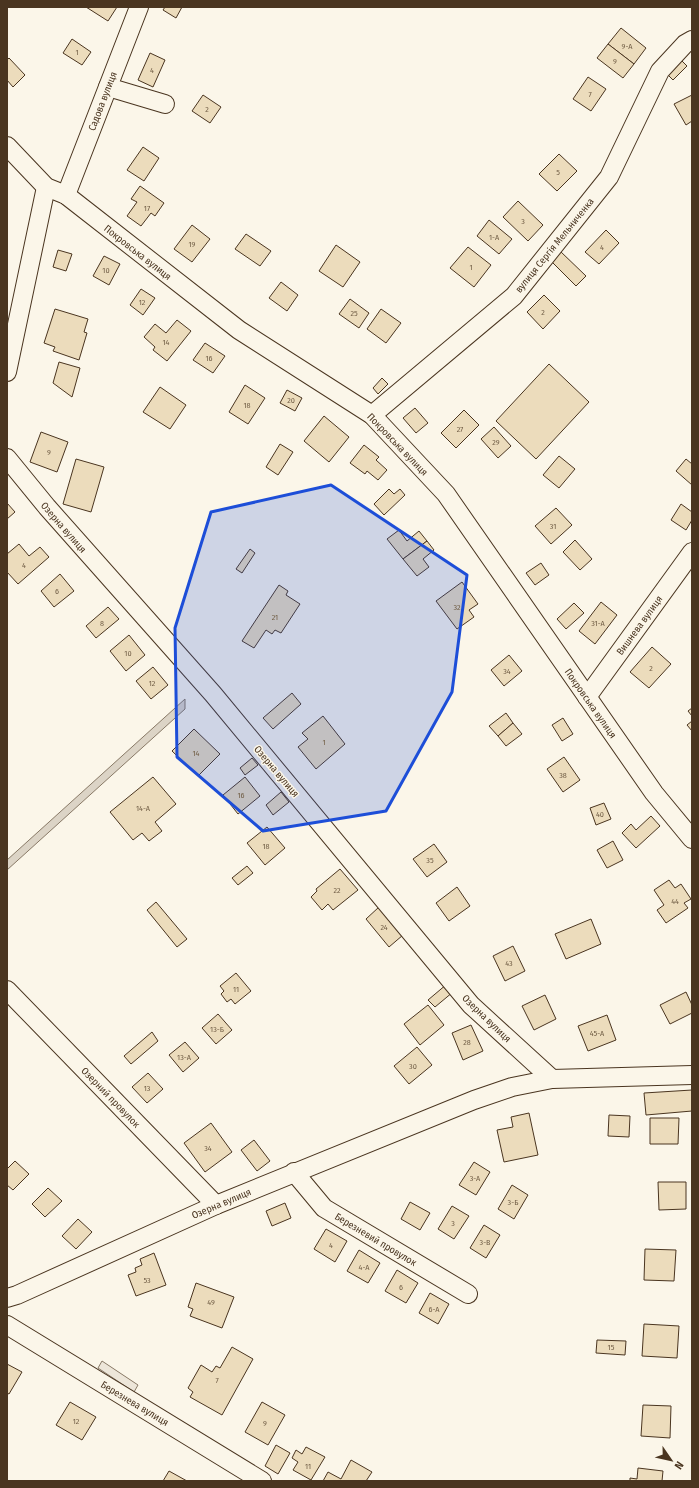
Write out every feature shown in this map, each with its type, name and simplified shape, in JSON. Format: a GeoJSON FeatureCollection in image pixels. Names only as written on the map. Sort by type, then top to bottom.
{"type":"FeatureCollection","features":[{"type":"Feature","properties":{"kind":"street","name":"Садова вулиця"},"geometry":{"type":"LineString","coordinates":[[66,196],[139,7]]}},
{"type":"Feature","properties":{"kind":"street","name":"вулиця Сергія Мельниченка"},"geometry":{"type":"LineString","coordinates":[[372,415],[514,296],[609,177],[660,71],[685,44],[692,40]]}},
{"type":"Feature","properties":{"kind":"street"},"geometry":{"type":"LineString","coordinates":[[108,87],[165,104]]}},
{"type":"Feature","properties":{"kind":"street","name":"Покровська вулиця"},"geometry":{"type":"LineString","coordinates":[[7,146],[46,187],[66,196],[239,330],[372,415],[446,494],[654,793],[692,840]]}},
{"type":"Feature","properties":{"kind":"street"},"geometry":{"type":"LineString","coordinates":[[7,372],[46,187]]}},
{"type":"Feature","properties":{"kind":"street","name":"Озерна вулиця"},"geometry":{"type":"LineString","coordinates":[[7,458],[47,507],[213,694],[471,1005],[552,1079]]}},
{"type":"Feature","properties":{"kind":"street","name":"Вишнева вулиця"},"geometry":{"type":"LineString","coordinates":[[587,697],[692,552]]}},
{"type":"Feature","properties":{"kind":"street","name":"Озерний провулок"},"geometry":{"type":"LineString","coordinates":[[7,990],[216,1205]]}},
{"type":"Feature","properties":{"kind":"street","name":"Озерна вулиця"},"geometry":{"type":"LineString","coordinates":[[7,1298],[17,1295],[216,1205],[294,1172],[474,1100],[512,1087],[552,1079],[692,1075]]}},
{"type":"Feature","properties":{"kind":"street","name":"Березневий провулок"},"geometry":{"type":"LineString","coordinates":[[294,1172],[324,1208],[468,1294]]}},
{"type":"Feature","properties":{"kind":"street","name":"Березнева вулиця"},"geometry":{"type":"LineString","coordinates":[[7,1325],[262,1481]]}},
{"type":"Feature","properties":{"kind":"highlighted area"},"geometry":{"type":"Polygon","coordinates":[[[331,485],[467,575],[452,692],[386,811],[263,831],[177,757],[175,628],[211,512],[331,485]]]}},
{"type":"Feature","properties":{"kind":"shaded area"},"geometry":{"type":"Polygon","coordinates":[[[185,699],[185,709],[7,870],[7,860],[185,699]]]}},
{"type":"Feature","properties":{"kind":"shaded area"},"geometry":{"type":"Polygon","coordinates":[[[102,1361],[138,1385],[134,1392],[98,1368],[102,1361]]]}},
{"type":"Feature","properties":{"kind":"building"},"geometry":{"type":"Polygon","coordinates":[[[86,7],[117,7],[108,21],[86,7]]]}},
{"type":"Feature","properties":{"kind":"building"},"geometry":{"type":"Polygon","coordinates":[[[165,7],[182,7],[176,18],[163,10],[165,7]]]}},
{"type":"Feature","properties":{"kind":"building"},"geometry":{"type":"Polygon","coordinates":[[[621,28],[646,48],[634,64],[608,44],[621,28]]]}},
{"type":"Feature","properties":{"kind":"building"},"geometry":{"type":"Polygon","coordinates":[[[72,39],[91,52],[82,65],[63,53],[72,39]]]}},
{"type":"Feature","properties":{"kind":"building"},"geometry":{"type":"Polygon","coordinates":[[[608,44],[634,64],[623,78],[597,58],[608,44]]]}},
{"type":"Feature","properties":{"kind":"building"},"geometry":{"type":"Polygon","coordinates":[[[150,53],[165,60],[153,87],[138,80],[150,53]]]}},
{"type":"Feature","properties":{"kind":"building"},"geometry":{"type":"Polygon","coordinates":[[[9,58],[25,75],[13,87],[7,80],[7,60],[9,58]]]}},
{"type":"Feature","properties":{"kind":"building"},"geometry":{"type":"Polygon","coordinates":[[[679,58],[687,66],[673,80],[665,72],[679,58]]]}},
{"type":"Feature","properties":{"kind":"building"},"geometry":{"type":"Polygon","coordinates":[[[588,77],[606,89],[591,111],[573,99],[588,77]]]}},
{"type":"Feature","properties":{"kind":"building"},"geometry":{"type":"Polygon","coordinates":[[[203,95],[221,107],[210,123],[192,111],[203,95]]]}},
{"type":"Feature","properties":{"kind":"building"},"geometry":{"type":"Polygon","coordinates":[[[692,95],[692,121],[686,125],[674,104],[692,95]]]}},
{"type":"Feature","properties":{"kind":"building"},"geometry":{"type":"Polygon","coordinates":[[[143,147],[159,158],[144,181],[127,170],[143,147]]]}},
{"type":"Feature","properties":{"kind":"building"},"geometry":{"type":"Polygon","coordinates":[[[559,154],[577,171],[557,191],[539,174],[559,154]]]}},
{"type":"Feature","properties":{"kind":"building"},"geometry":{"type":"Polygon","coordinates":[[[140,186],[164,203],[155,216],[151,213],[141,226],[127,216],[137,202],[131,199],[140,186]]]}},
{"type":"Feature","properties":{"kind":"building"},"geometry":{"type":"Polygon","coordinates":[[[518,201],[543,225],[528,241],[503,217],[518,201]]]}},
{"type":"Feature","properties":{"kind":"building"},"geometry":{"type":"Polygon","coordinates":[[[489,220],[512,239],[499,254],[477,236],[489,220]]]}},
{"type":"Feature","properties":{"kind":"building"},"geometry":{"type":"Polygon","coordinates":[[[192,225],[210,239],[192,262],[174,249],[192,225]]]}},
{"type":"Feature","properties":{"kind":"building"},"geometry":{"type":"Polygon","coordinates":[[[606,230],[619,243],[599,264],[585,252],[606,230]]]}},
{"type":"Feature","properties":{"kind":"building"},"geometry":{"type":"Polygon","coordinates":[[[246,234],[271,251],[260,266],[235,249],[246,234]]]}},
{"type":"Feature","properties":{"kind":"building"},"geometry":{"type":"Polygon","coordinates":[[[336,245],[360,262],[343,287],[319,271],[336,245]]]}},
{"type":"Feature","properties":{"kind":"building"},"geometry":{"type":"Polygon","coordinates":[[[468,247],[491,265],[474,287],[450,268],[468,247]]]}},
{"type":"Feature","properties":{"kind":"building"},"geometry":{"type":"Polygon","coordinates":[[[58,250],[72,254],[66,271],[53,267],[58,250]]]}},
{"type":"Feature","properties":{"kind":"building"},"geometry":{"type":"Polygon","coordinates":[[[560,251],[586,276],[576,286],[551,261],[560,251]]]}},
{"type":"Feature","properties":{"kind":"building"},"geometry":{"type":"Polygon","coordinates":[[[104,256],[120,264],[109,285],[93,276],[104,256]]]}},
{"type":"Feature","properties":{"kind":"building"},"geometry":{"type":"Polygon","coordinates":[[[281,282],[298,295],[287,311],[269,298],[281,282]]]}},
{"type":"Feature","properties":{"kind":"building"},"geometry":{"type":"Polygon","coordinates":[[[141,289],[155,298],[143,315],[130,305],[141,289]]]}},
{"type":"Feature","properties":{"kind":"building"},"geometry":{"type":"Polygon","coordinates":[[[544,295],[560,311],[543,329],[527,312],[544,295]]]}},
{"type":"Feature","properties":{"kind":"building"},"geometry":{"type":"Polygon","coordinates":[[[350,299],[369,313],[359,328],[339,314],[350,299]]]}},
{"type":"Feature","properties":{"kind":"building"},"geometry":{"type":"Polygon","coordinates":[[[55,309],[88,319],[84,332],[87,333],[79,360],[53,351],[55,347],[44,343],[55,309]]]}},
{"type":"Feature","properties":{"kind":"building"},"geometry":{"type":"Polygon","coordinates":[[[381,309],[401,323],[386,343],[367,329],[381,309]]]}},
{"type":"Feature","properties":{"kind":"building"},"geometry":{"type":"Polygon","coordinates":[[[177,320],[191,331],[167,361],[153,350],[155,347],[144,337],[155,324],[166,333],[177,320]]]}},
{"type":"Feature","properties":{"kind":"building"},"geometry":{"type":"Polygon","coordinates":[[[205,343],[225,356],[213,373],[193,360],[205,343]]]}},
{"type":"Feature","properties":{"kind":"building"},"geometry":{"type":"Polygon","coordinates":[[[59,362],[80,368],[72,397],[53,383],[59,362]]]}},
{"type":"Feature","properties":{"kind":"building"},"geometry":{"type":"Polygon","coordinates":[[[549,364],[589,402],[536,459],[496,421],[549,364]]]}},
{"type":"Feature","properties":{"kind":"building"},"geometry":{"type":"Polygon","coordinates":[[[382,378],[388,384],[378,394],[373,388],[382,378]]]}},
{"type":"Feature","properties":{"kind":"building"},"geometry":{"type":"Polygon","coordinates":[[[245,385],[265,398],[248,424],[229,412],[245,385]]]}},
{"type":"Feature","properties":{"kind":"building"},"geometry":{"type":"Polygon","coordinates":[[[160,387],[186,405],[170,429],[143,412],[160,387]]]}},
{"type":"Feature","properties":{"kind":"building"},"geometry":{"type":"Polygon","coordinates":[[[287,390],[302,398],[295,411],[280,403],[287,390]]]}},
{"type":"Feature","properties":{"kind":"building"},"geometry":{"type":"Polygon","coordinates":[[[415,408],[428,423],[416,433],[403,418],[415,408]]]}},
{"type":"Feature","properties":{"kind":"building"},"geometry":{"type":"Polygon","coordinates":[[[464,410],[479,425],[456,448],[441,433],[464,410]]]}},
{"type":"Feature","properties":{"kind":"building"},"geometry":{"type":"Polygon","coordinates":[[[324,416],[349,437],[329,462],[304,441],[324,416]]]}},
{"type":"Feature","properties":{"kind":"building"},"geometry":{"type":"Polygon","coordinates":[[[494,427],[511,446],[498,458],[481,439],[494,427]]]}},
{"type":"Feature","properties":{"kind":"building"},"geometry":{"type":"Polygon","coordinates":[[[41,432],[68,442],[57,472],[30,462],[41,432]]]}},
{"type":"Feature","properties":{"kind":"building"},"geometry":{"type":"Polygon","coordinates":[[[280,444],[293,452],[278,475],[266,467],[280,444]]]}},
{"type":"Feature","properties":{"kind":"building"},"geometry":{"type":"Polygon","coordinates":[[[364,445],[379,457],[376,460],[387,470],[378,480],[367,471],[365,474],[350,463],[364,445]]]}},
{"type":"Feature","properties":{"kind":"building"},"geometry":{"type":"Polygon","coordinates":[[[559,456],[575,469],[559,488],[543,475],[559,456]]]}},
{"type":"Feature","properties":{"kind":"building"},"geometry":{"type":"Polygon","coordinates":[[[76,459],[104,467],[91,512],[63,504],[76,459]]]}},
{"type":"Feature","properties":{"kind":"building"},"geometry":{"type":"Polygon","coordinates":[[[686,459],[692,464],[692,485],[676,471],[686,459]]]}},
{"type":"Feature","properties":{"kind":"building"},"geometry":{"type":"Polygon","coordinates":[[[389,489],[394,494],[400,489],[405,495],[384,515],[374,504],[389,489]]]}},
{"type":"Feature","properties":{"kind":"building"},"geometry":{"type":"Polygon","coordinates":[[[7,503],[15,512],[7,519],[7,503]]]}},
{"type":"Feature","properties":{"kind":"building"},"geometry":{"type":"Polygon","coordinates":[[[681,504],[692,512],[692,520],[686,530],[671,520],[681,504]]]}},
{"type":"Feature","properties":{"kind":"building"},"geometry":{"type":"Polygon","coordinates":[[[556,508],[572,525],[551,544],[535,526],[556,508]]]}},
{"type":"Feature","properties":{"kind":"building"},"geometry":{"type":"Polygon","coordinates":[[[399,530],[407,541],[419,531],[427,541],[403,559],[387,539],[399,530]]]}},
{"type":"Feature","properties":{"kind":"building"},"geometry":{"type":"Polygon","coordinates":[[[575,540],[592,559],[580,570],[563,552],[575,540]]]}},
{"type":"Feature","properties":{"kind":"building"},"geometry":{"type":"Polygon","coordinates":[[[427,541],[434,550],[423,559],[429,567],[417,576],[403,559],[427,541]]]}},
{"type":"Feature","properties":{"kind":"building"},"geometry":{"type":"Polygon","coordinates":[[[19,544],[29,556],[40,547],[49,557],[18,584],[7,572],[7,554],[19,544]]]}},
{"type":"Feature","properties":{"kind":"building"},"geometry":{"type":"Polygon","coordinates":[[[250,549],[255,553],[242,573],[236,569],[250,549]]]}},
{"type":"Feature","properties":{"kind":"building"},"geometry":{"type":"Polygon","coordinates":[[[541,563],[549,575],[535,585],[526,573],[541,563]]]}},
{"type":"Feature","properties":{"kind":"building"},"geometry":{"type":"Polygon","coordinates":[[[60,574],[74,591],[54,607],[41,591],[60,574]]]}},
{"type":"Feature","properties":{"kind":"building"},"geometry":{"type":"Polygon","coordinates":[[[462,582],[478,604],[469,610],[474,617],[457,629],[436,601],[462,582]]]}},
{"type":"Feature","properties":{"kind":"building"},"geometry":{"type":"Polygon","coordinates":[[[279,585],[288,591],[286,595],[300,604],[281,633],[275,630],[272,634],[266,630],[254,648],[242,641],[279,585]]]}},
{"type":"Feature","properties":{"kind":"building"},"geometry":{"type":"Polygon","coordinates":[[[601,602],[617,615],[595,644],[579,631],[601,602]]]}},
{"type":"Feature","properties":{"kind":"building"},"geometry":{"type":"Polygon","coordinates":[[[574,603],[584,613],[566,629],[557,619],[574,603]]]}},
{"type":"Feature","properties":{"kind":"building"},"geometry":{"type":"Polygon","coordinates":[[[108,607],[119,619],[96,638],[86,626],[108,607]]]}},
{"type":"Feature","properties":{"kind":"building"},"geometry":{"type":"Polygon","coordinates":[[[129,635],[145,655],[126,671],[110,651],[129,635]]]}},
{"type":"Feature","properties":{"kind":"building"},"geometry":{"type":"Polygon","coordinates":[[[652,647],[671,664],[649,688],[630,672],[652,647]]]}},
{"type":"Feature","properties":{"kind":"building"},"geometry":{"type":"Polygon","coordinates":[[[509,655],[522,671],[504,686],[491,670],[509,655]]]}},
{"type":"Feature","properties":{"kind":"building"},"geometry":{"type":"Polygon","coordinates":[[[153,667],[168,685],[151,699],[136,681],[153,667]]]}},
{"type":"Feature","properties":{"kind":"building"},"geometry":{"type":"Polygon","coordinates":[[[292,693],[301,704],[273,729],[263,718],[292,693]]]}},
{"type":"Feature","properties":{"kind":"building"},"geometry":{"type":"Polygon","coordinates":[[[692,708],[692,716],[688,711],[692,708]]]}},
{"type":"Feature","properties":{"kind":"building"},"geometry":{"type":"Polygon","coordinates":[[[506,713],[513,723],[498,736],[489,726],[506,713]]]}},
{"type":"Feature","properties":{"kind":"building"},"geometry":{"type":"Polygon","coordinates":[[[323,716],[345,744],[316,769],[298,747],[308,739],[302,733],[323,716]]]}},
{"type":"Feature","properties":{"kind":"building"},"geometry":{"type":"Polygon","coordinates":[[[563,718],[573,734],[562,741],[552,725],[563,718]]]}},
{"type":"Feature","properties":{"kind":"building"},"geometry":{"type":"Polygon","coordinates":[[[692,721],[692,731],[687,725],[692,721]]]}},
{"type":"Feature","properties":{"kind":"building"},"geometry":{"type":"Polygon","coordinates":[[[513,723],[522,734],[506,746],[498,736],[513,723]]]}},
{"type":"Feature","properties":{"kind":"building"},"geometry":{"type":"Polygon","coordinates":[[[194,729],[220,754],[198,776],[172,751],[194,729]]]}},
{"type":"Feature","properties":{"kind":"building"},"geometry":{"type":"Polygon","coordinates":[[[564,757],[580,780],[563,792],[547,769],[564,757]]]}},
{"type":"Feature","properties":{"kind":"building"},"geometry":{"type":"Polygon","coordinates":[[[252,758],[258,765],[245,775],[240,768],[252,758]]]}},
{"type":"Feature","properties":{"kind":"building"},"geometry":{"type":"Polygon","coordinates":[[[153,777],[176,804],[155,822],[162,831],[149,841],[142,833],[133,840],[110,812],[153,777]]]}},
{"type":"Feature","properties":{"kind":"building"},"geometry":{"type":"Polygon","coordinates":[[[245,777],[260,796],[238,814],[223,795],[245,777]]]}},
{"type":"Feature","properties":{"kind":"building"},"geometry":{"type":"Polygon","coordinates":[[[281,792],[289,802],[273,815],[266,805],[281,792]]]}},
{"type":"Feature","properties":{"kind":"building"},"geometry":{"type":"Polygon","coordinates":[[[604,803],[611,819],[596,825],[590,808],[604,803]]]}},
{"type":"Feature","properties":{"kind":"building"},"geometry":{"type":"Polygon","coordinates":[[[651,816],[660,826],[636,848],[622,833],[631,824],[636,830],[651,816]]]}},
{"type":"Feature","properties":{"kind":"building"},"geometry":{"type":"Polygon","coordinates":[[[267,827],[285,848],[265,865],[247,843],[267,827]]]}},
{"type":"Feature","properties":{"kind":"building"},"geometry":{"type":"Polygon","coordinates":[[[613,841],[623,860],[607,868],[597,850],[613,841]]]}},
{"type":"Feature","properties":{"kind":"building"},"geometry":{"type":"Polygon","coordinates":[[[434,844],[447,862],[427,877],[413,859],[434,844]]]}},
{"type":"Feature","properties":{"kind":"building"},"geometry":{"type":"Polygon","coordinates":[[[247,866],[253,873],[238,885],[232,878],[247,866]]]}},
{"type":"Feature","properties":{"kind":"building"},"geometry":{"type":"Polygon","coordinates":[[[340,869],[358,890],[333,910],[328,904],[322,910],[311,897],[317,891],[316,889],[340,869]]]}},
{"type":"Feature","properties":{"kind":"building"},"geometry":{"type":"Polygon","coordinates":[[[669,880],[675,888],[681,884],[691,899],[684,903],[688,908],[666,923],[657,910],[664,905],[654,890],[669,880]]]}},
{"type":"Feature","properties":{"kind":"building"},"geometry":{"type":"Polygon","coordinates":[[[457,887],[470,906],[449,921],[436,903],[457,887]]]}},
{"type":"Feature","properties":{"kind":"building"},"geometry":{"type":"Polygon","coordinates":[[[156,902],[187,939],[177,947],[147,910],[156,902]]]}},
{"type":"Feature","properties":{"kind":"building"},"geometry":{"type":"Polygon","coordinates":[[[379,907],[403,935],[389,947],[366,919],[379,907]]]}},
{"type":"Feature","properties":{"kind":"building"},"geometry":{"type":"Polygon","coordinates":[[[591,919],[601,944],[566,959],[555,934],[591,919]]]}},
{"type":"Feature","properties":{"kind":"building"},"geometry":{"type":"Polygon","coordinates":[[[513,946],[525,971],[505,981],[493,956],[513,946]]]}},
{"type":"Feature","properties":{"kind":"building"},"geometry":{"type":"Polygon","coordinates":[[[236,973],[251,991],[235,1004],[231,999],[227,1002],[221,994],[224,991],[220,986],[236,973]]]}},
{"type":"Feature","properties":{"kind":"building"},"geometry":{"type":"Polygon","coordinates":[[[447,984],[453,992],[435,1007],[428,1000],[447,984]]]}},
{"type":"Feature","properties":{"kind":"building"},"geometry":{"type":"Polygon","coordinates":[[[686,992],[692,1005],[692,1013],[670,1024],[660,1005],[686,992]]]}},
{"type":"Feature","properties":{"kind":"building"},"geometry":{"type":"Polygon","coordinates":[[[545,995],[556,1019],[534,1030],[522,1006],[545,995]]]}},
{"type":"Feature","properties":{"kind":"building"},"geometry":{"type":"Polygon","coordinates":[[[428,1005],[444,1025],[420,1045],[404,1024],[428,1005]]]}},
{"type":"Feature","properties":{"kind":"building"},"geometry":{"type":"Polygon","coordinates":[[[218,1014],[232,1030],[216,1044],[202,1028],[218,1014]]]}},
{"type":"Feature","properties":{"kind":"building"},"geometry":{"type":"Polygon","coordinates":[[[607,1015],[616,1040],[588,1051],[578,1026],[607,1015]]]}},
{"type":"Feature","properties":{"kind":"building"},"geometry":{"type":"Polygon","coordinates":[[[471,1025],[483,1051],[463,1060],[452,1033],[471,1025]]]}},
{"type":"Feature","properties":{"kind":"building"},"geometry":{"type":"Polygon","coordinates":[[[152,1032],[158,1041],[131,1064],[124,1056],[152,1032]]]}},
{"type":"Feature","properties":{"kind":"building"},"geometry":{"type":"Polygon","coordinates":[[[185,1042],[199,1058],[183,1072],[169,1055],[185,1042]]]}},
{"type":"Feature","properties":{"kind":"building"},"geometry":{"type":"Polygon","coordinates":[[[417,1047],[432,1065],[409,1084],[394,1066],[417,1047]]]}},
{"type":"Feature","properties":{"kind":"building"},"geometry":{"type":"Polygon","coordinates":[[[148,1073],[163,1089],[147,1103],[132,1087],[148,1073]]]}},
{"type":"Feature","properties":{"kind":"building"},"geometry":{"type":"Polygon","coordinates":[[[692,1090],[692,1111],[646,1115],[644,1093],[692,1090]]]}},
{"type":"Feature","properties":{"kind":"building"},"geometry":{"type":"Polygon","coordinates":[[[529,1113],[538,1155],[504,1162],[497,1130],[513,1127],[511,1117],[529,1113]]]}},
{"type":"Feature","properties":{"kind":"building"},"geometry":{"type":"Polygon","coordinates":[[[609,1115],[630,1116],[629,1137],[608,1136],[609,1115]]]}},
{"type":"Feature","properties":{"kind":"building"},"geometry":{"type":"Polygon","coordinates":[[[650,1118],[679,1118],[678,1144],[650,1144],[650,1118]]]}},
{"type":"Feature","properties":{"kind":"building"},"geometry":{"type":"Polygon","coordinates":[[[211,1123],[232,1152],[205,1172],[184,1143],[211,1123]]]}},
{"type":"Feature","properties":{"kind":"building"},"geometry":{"type":"Polygon","coordinates":[[[254,1140],[270,1161],[257,1171],[241,1150],[254,1140]]]}},
{"type":"Feature","properties":{"kind":"building"},"geometry":{"type":"Polygon","coordinates":[[[15,1161],[29,1174],[13,1190],[7,1185],[7,1169],[15,1161]]]}},
{"type":"Feature","properties":{"kind":"building"},"geometry":{"type":"Polygon","coordinates":[[[474,1162],[490,1172],[476,1195],[459,1185],[474,1162]]]}},
{"type":"Feature","properties":{"kind":"building"},"geometry":{"type":"Polygon","coordinates":[[[658,1182],[686,1182],[686,1209],[659,1210],[658,1182]]]}},
{"type":"Feature","properties":{"kind":"building"},"geometry":{"type":"Polygon","coordinates":[[[512,1185],[528,1195],[514,1219],[498,1209],[512,1185]]]}},
{"type":"Feature","properties":{"kind":"building"},"geometry":{"type":"Polygon","coordinates":[[[48,1188],[62,1201],[45,1217],[32,1204],[48,1188]]]}},
{"type":"Feature","properties":{"kind":"building"},"geometry":{"type":"Polygon","coordinates":[[[410,1202],[430,1213],[420,1230],[401,1219],[410,1202]]]}},
{"type":"Feature","properties":{"kind":"building"},"geometry":{"type":"Polygon","coordinates":[[[285,1203],[291,1218],[272,1226],[266,1211],[285,1203]]]}},
{"type":"Feature","properties":{"kind":"building"},"geometry":{"type":"Polygon","coordinates":[[[452,1206],[469,1216],[454,1239],[438,1229],[452,1206]]]}},
{"type":"Feature","properties":{"kind":"building"},"geometry":{"type":"Polygon","coordinates":[[[78,1219],[92,1232],[76,1249],[62,1236],[78,1219]]]}},
{"type":"Feature","properties":{"kind":"building"},"geometry":{"type":"Polygon","coordinates":[[[484,1225],[500,1235],[486,1258],[470,1248],[484,1225]]]}},
{"type":"Feature","properties":{"kind":"building"},"geometry":{"type":"Polygon","coordinates":[[[326,1229],[347,1241],[335,1262],[314,1249],[326,1229]]]}},
{"type":"Feature","properties":{"kind":"building"},"geometry":{"type":"Polygon","coordinates":[[[645,1249],[676,1250],[674,1281],[644,1280],[645,1249]]]}},
{"type":"Feature","properties":{"kind":"building"},"geometry":{"type":"Polygon","coordinates":[[[359,1250],[380,1263],[368,1283],[347,1271],[359,1250]]]}},
{"type":"Feature","properties":{"kind":"building"},"geometry":{"type":"Polygon","coordinates":[[[154,1253],[166,1285],[136,1296],[128,1275],[136,1272],[135,1268],[142,1265],[140,1259],[154,1253]]]}},
{"type":"Feature","properties":{"kind":"building"},"geometry":{"type":"Polygon","coordinates":[[[397,1270],[418,1283],[406,1303],[385,1291],[397,1270]]]}},
{"type":"Feature","properties":{"kind":"building"},"geometry":{"type":"Polygon","coordinates":[[[196,1283],[234,1297],[222,1328],[190,1316],[193,1309],[188,1307],[196,1283]]]}},
{"type":"Feature","properties":{"kind":"building"},"geometry":{"type":"Polygon","coordinates":[[[430,1293],[449,1304],[438,1324],[419,1313],[430,1293]]]}},
{"type":"Feature","properties":{"kind":"building"},"geometry":{"type":"Polygon","coordinates":[[[644,1324],[679,1326],[677,1358],[642,1356],[644,1324]]]}},
{"type":"Feature","properties":{"kind":"building"},"geometry":{"type":"Polygon","coordinates":[[[597,1340],[626,1341],[625,1355],[596,1353],[597,1340]]]}},
{"type":"Feature","properties":{"kind":"building"},"geometry":{"type":"Polygon","coordinates":[[[232,1347],[253,1359],[222,1415],[190,1397],[193,1392],[188,1388],[201,1365],[212,1372],[216,1366],[220,1368],[232,1347]]]}},
{"type":"Feature","properties":{"kind":"building"},"geometry":{"type":"Polygon","coordinates":[[[7,1364],[22,1372],[9,1394],[7,1393],[7,1364]]]}},
{"type":"Feature","properties":{"kind":"building"},"geometry":{"type":"Polygon","coordinates":[[[70,1402],[96,1417],[82,1440],[56,1425],[70,1402]]]}},
{"type":"Feature","properties":{"kind":"building"},"geometry":{"type":"Polygon","coordinates":[[[262,1402],[285,1415],[268,1445],[245,1432],[262,1402]]]}},
{"type":"Feature","properties":{"kind":"building"},"geometry":{"type":"Polygon","coordinates":[[[643,1405],[671,1406],[670,1438],[641,1436],[643,1405]]]}},
{"type":"Feature","properties":{"kind":"building"},"geometry":{"type":"Polygon","coordinates":[[[276,1445],[290,1453],[278,1474],[265,1466],[276,1445]]]}},
{"type":"Feature","properties":{"kind":"building"},"geometry":{"type":"Polygon","coordinates":[[[306,1447],[325,1457],[311,1480],[293,1470],[298,1462],[292,1458],[296,1450],[302,1454],[306,1447]]]}},
{"type":"Feature","properties":{"kind":"building"},"geometry":{"type":"Polygon","coordinates":[[[351,1460],[372,1472],[366,1481],[323,1481],[328,1472],[341,1479],[351,1460]]]}},
{"type":"Feature","properties":{"kind":"building"},"geometry":{"type":"Polygon","coordinates":[[[638,1468],[663,1471],[662,1481],[630,1481],[630,1478],[637,1479],[638,1468]]]}},
{"type":"Feature","properties":{"kind":"building"},"geometry":{"type":"Polygon","coordinates":[[[169,1471],[187,1481],[163,1481],[169,1471]]]}}]}
